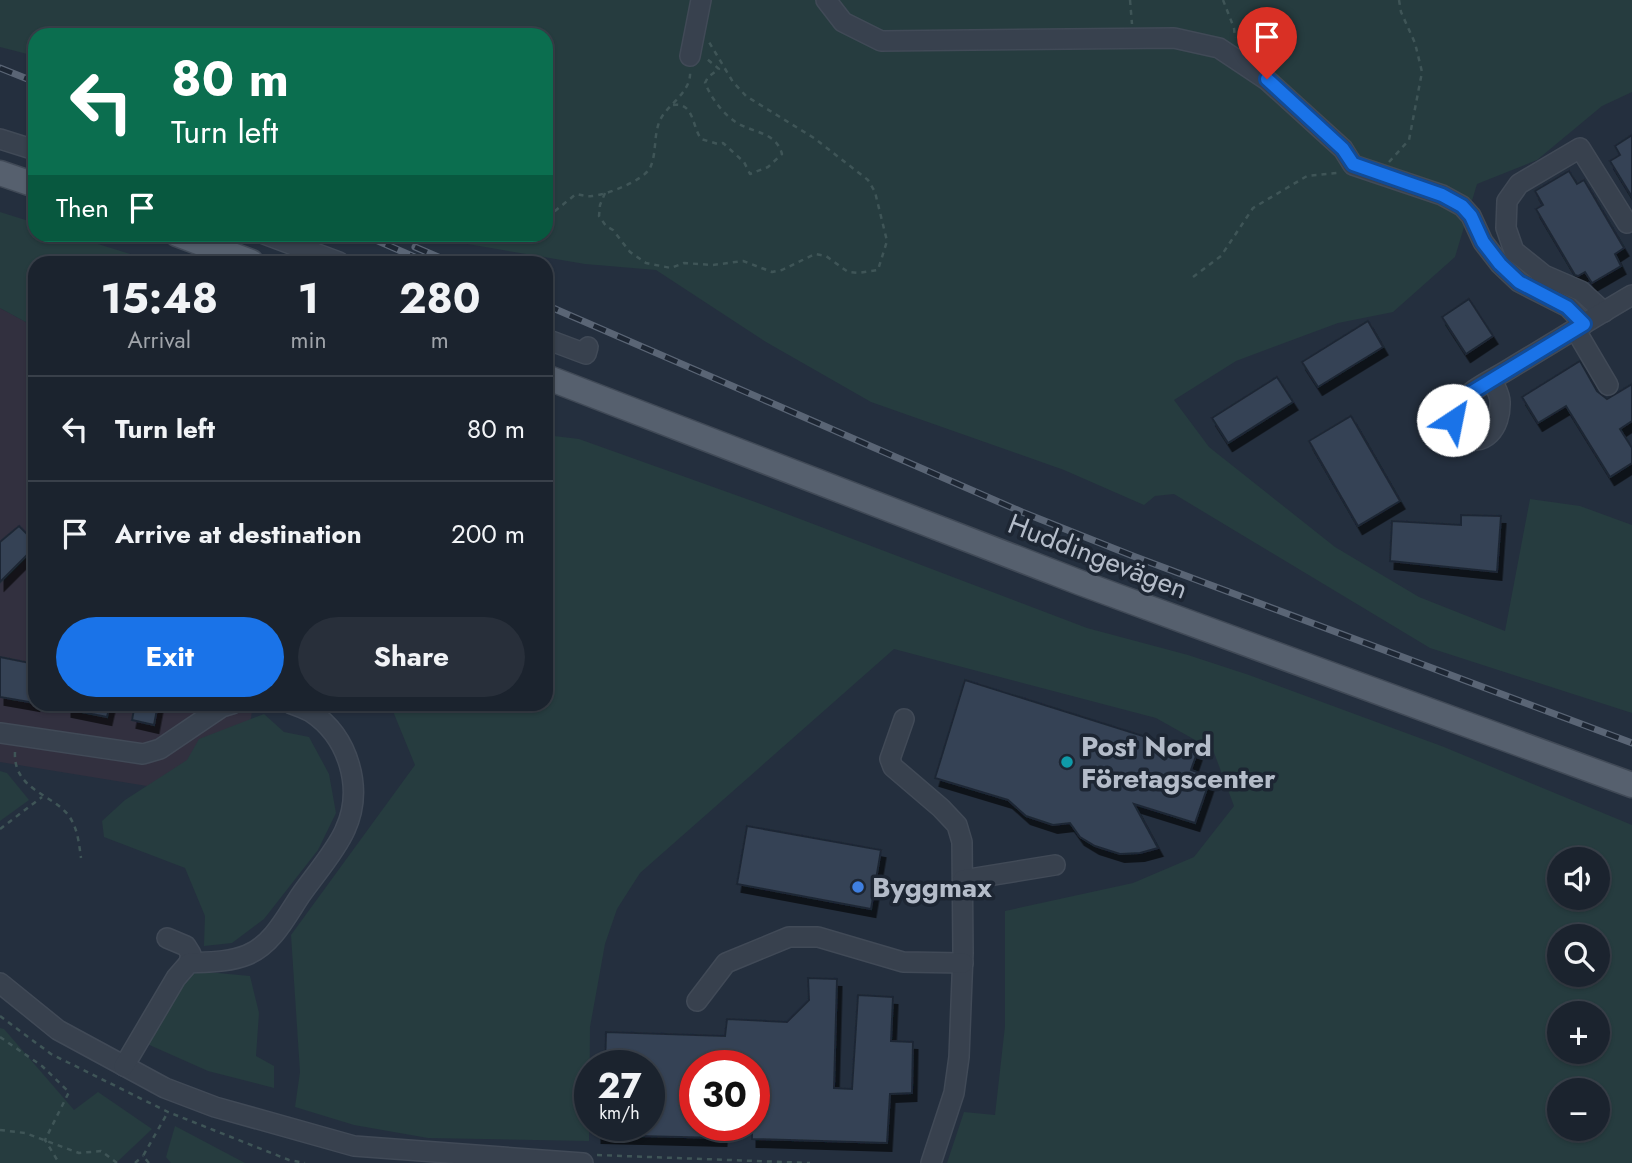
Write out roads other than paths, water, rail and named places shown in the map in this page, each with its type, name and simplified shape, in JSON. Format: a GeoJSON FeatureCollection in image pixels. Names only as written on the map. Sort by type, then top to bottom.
{"type":"FeatureCollection","features":[{"type":"Feature","properties":{"kind":"main road"},"geometry":{"type":"LineString","coordinates":[[0,173],[28,183]]}},
{"type":"Feature","properties":{"kind":"main road"},"geometry":{"type":"LineString","coordinates":[[198,242],[235,256]]}},
{"type":"Feature","properties":{"kind":"main road","name":"Huddingevägen"},"geometry":{"type":"LineString","coordinates":[[553,380],[1081,583],[1632,785]]}},
{"type":"Feature","properties":{"kind":"street"},"geometry":{"type":"LineString","coordinates":[[690,59],[701,0]]}},
{"type":"Feature","properties":{"kind":"street"},"geometry":{"type":"LineString","coordinates":[[826,0],[843,22],[881,41],[1133,37],[1174,38],[1219,48],[1267,79],[1343,149],[1353,164],[1442,195],[1462,206],[1471,216],[1483,242],[1500,264],[1519,282],[1567,307],[1580,326],[1608,386]]}},
{"type":"Feature","properties":{"kind":"street"},"geometry":{"type":"LineString","coordinates":[[0,139],[28,148]]}},
{"type":"Feature","properties":{"kind":"street"},"geometry":{"type":"LineString","coordinates":[[1604,312],[1581,291],[1544,275],[1514,251],[1506,228],[1507,201],[1518,184],[1580,148],[1627,223]]}},
{"type":"Feature","properties":{"kind":"street"},"geometry":{"type":"LineString","coordinates":[[285,242],[323,256]]}},
{"type":"Feature","properties":{"kind":"street"},"geometry":{"type":"LineString","coordinates":[[1492,380],[1632,295]]}},
{"type":"Feature","properties":{"kind":"street"},"geometry":{"type":"LineString","coordinates":[[553,342],[586,354],[588,347]]}},
{"type":"Feature","properties":{"kind":"street"},"geometry":{"type":"LineString","coordinates":[[0,733],[143,754],[160,749],[216,711]]}},
{"type":"Feature","properties":{"kind":"street"},"geometry":{"type":"LineString","coordinates":[[189,963],[222,961],[248,955],[269,940],[345,832],[354,803],[353,777],[345,752],[330,729],[309,711]]}},
{"type":"Feature","properties":{"kind":"street"},"geometry":{"type":"LineString","coordinates":[[904,719],[890,759],[893,767],[957,825],[962,842],[963,963],[959,1058],[954,1093],[930,1163]]}},
{"type":"Feature","properties":{"kind":"street"},"geometry":{"type":"LineString","coordinates":[[963,880],[1055,865]]}},
{"type":"Feature","properties":{"kind":"street"},"geometry":{"type":"LineString","coordinates":[[697,1001],[726,963],[789,937],[818,937],[904,962],[963,963]]}},
{"type":"Feature","properties":{"kind":"street"},"geometry":{"type":"LineString","coordinates":[[124,1066],[176,978],[189,963],[191,954],[186,946],[167,938]]}},
{"type":"Feature","properties":{"kind":"street"},"geometry":{"type":"LineString","coordinates":[[0,983],[58,1030],[164,1088],[215,1107],[354,1146],[585,1158]]}},
{"type":"Feature","properties":{"kind":"railway"},"geometry":{"type":"LineString","coordinates":[[0,68],[28,79]]}},
{"type":"Feature","properties":{"kind":"railway"},"geometry":{"type":"LineString","coordinates":[[380,242],[412,256]]}},
{"type":"Feature","properties":{"kind":"railway"},"geometry":{"type":"LineString","coordinates":[[415,247],[436,256]]}},
{"type":"Feature","properties":{"kind":"railway"},"geometry":{"type":"LineString","coordinates":[[553,308],[1022,512],[1632,743]]}},
{"type":"Feature","properties":{"kind":"place","name":"Post Nord Företagscenter"},"geometry":{"type":"Point","coordinates":[1067,762]}},
{"type":"Feature","properties":{"kind":"place","name":"Byggmax"},"geometry":{"type":"Point","coordinates":[858,887]}}]}
